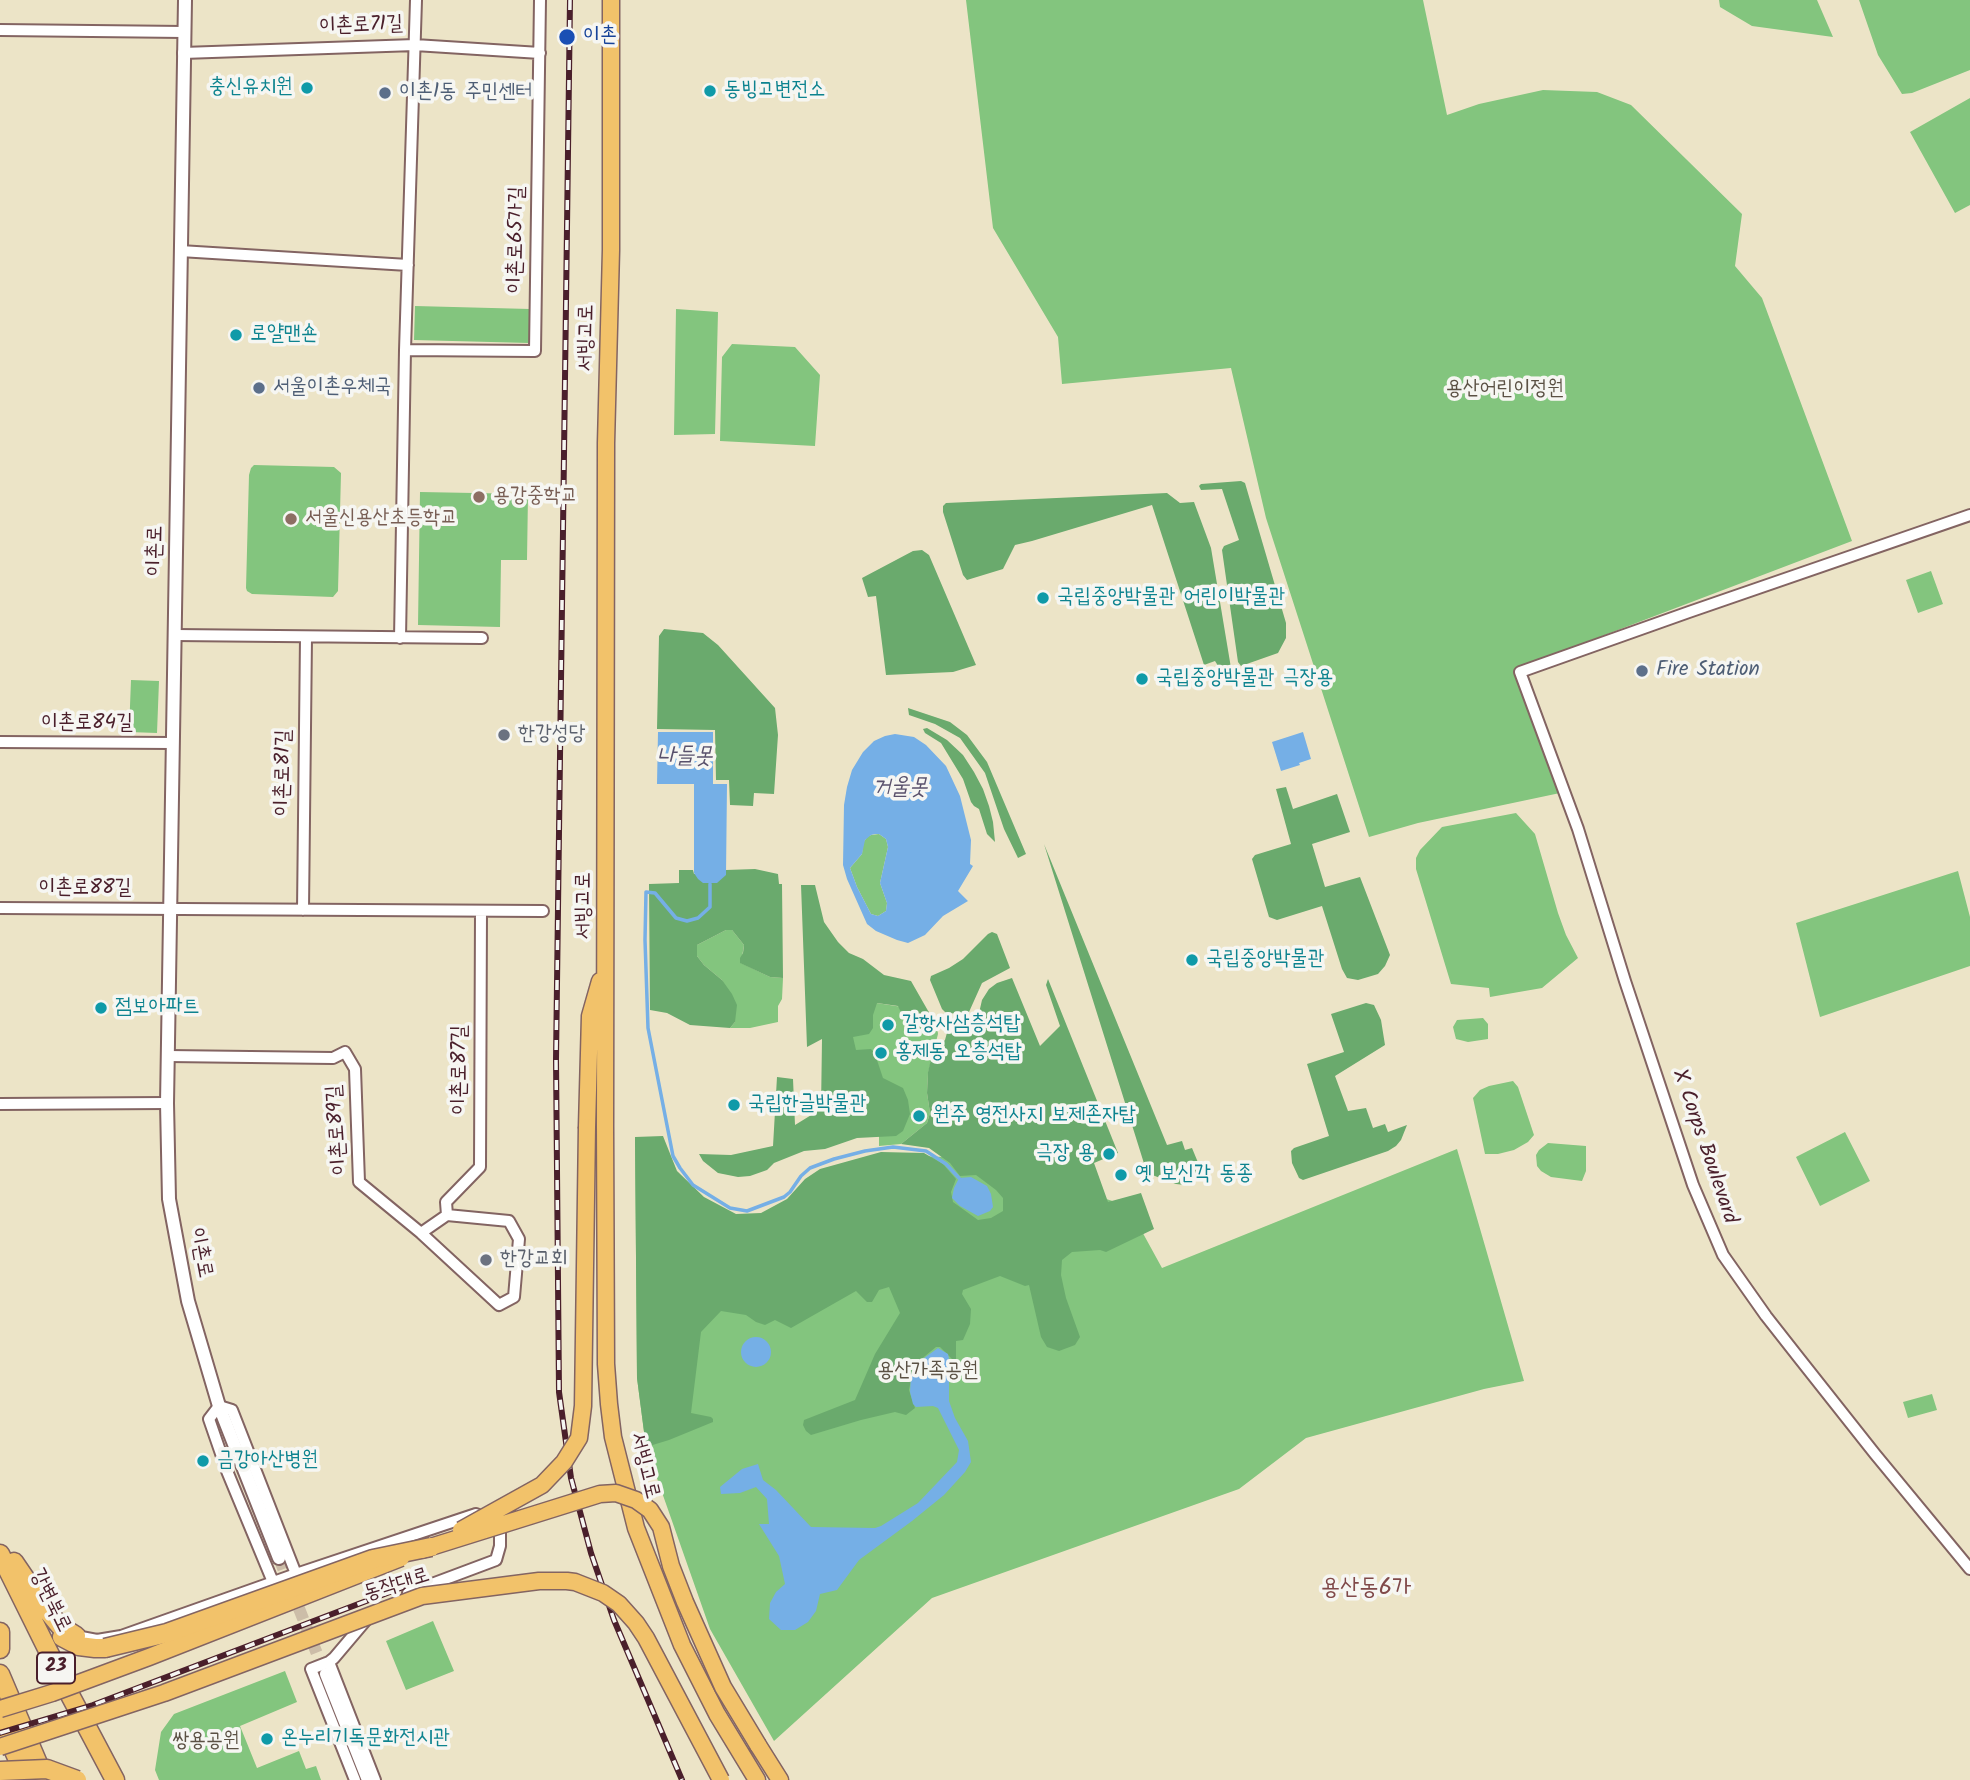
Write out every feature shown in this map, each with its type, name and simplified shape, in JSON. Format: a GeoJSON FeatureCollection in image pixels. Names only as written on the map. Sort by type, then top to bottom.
{"type":"FeatureCollection","features":[{"type":"Feature","properties":{"kind":"highway"},"geometry":{"type":"LineString","coordinates":[[0,1542],[46,1609],[60,1626],[76,1636]]}},
{"type":"Feature","properties":{"kind":"highway"},"geometry":{"type":"LineString","coordinates":[[37,1595],[52,1625],[65,1639],[79,1646],[105,1648],[167,1633],[367,1561],[431,1546]]}},
{"type":"Feature","properties":{"kind":"highway","name":"강변북로"},"geometry":{"type":"LineString","coordinates":[[0,1554],[115,1780]]}},
{"type":"Feature","properties":{"kind":"highway"},"geometry":{"type":"LineString","coordinates":[[0,1632],[0,1649]]}},
{"type":"Feature","properties":{"kind":"highway","name":"23"},"geometry":{"type":"LineString","coordinates":[[0,1674],[45,1780]]}},
{"type":"Feature","properties":{"kind":"highway"},"geometry":{"type":"LineString","coordinates":[[0,1718],[29,1780]]}},
{"type":"Feature","properties":{"kind":"highway"},"geometry":{"type":"LineString","coordinates":[[0,1771],[47,1769],[77,1780]]}},
{"type":"Feature","properties":{"kind":"main road","name":"서빙고로"},"geometry":{"type":"LineString","coordinates":[[611,0],[611,250],[606,443],[606,1364],[613,1437],[636,1528],[682,1645],[717,1714],[757,1780]]}},
{"type":"Feature","properties":{"kind":"main road"},"geometry":{"type":"LineString","coordinates":[[431,1546],[542,1485],[566,1459],[579,1437],[583,1406],[590,1016],[606,962]]}},
{"type":"Feature","properties":{"kind":"main road"},"geometry":{"type":"LineString","coordinates":[[431,1546],[600,1494],[616,1493],[636,1500],[650,1510],[661,1527],[671,1566],[723,1687],[780,1780]]}},
{"type":"Feature","properties":{"kind":"main road","name":"동작대로"},"geometry":{"type":"LineString","coordinates":[[0,1709],[149,1657],[431,1546]]}},
{"type":"Feature","properties":{"kind":"main road","name":"동작대로"},"geometry":{"type":"LineString","coordinates":[[0,1747],[164,1693],[422,1596],[539,1581],[566,1581],[603,1593],[619,1604],[636,1622],[721,1780]]}},
{"type":"Feature","properties":{"kind":"street","name":"이촌로"},"geometry":{"type":"LineString","coordinates":[[185,0],[167,1103],[169,1199],[188,1301],[219,1406],[279,1558]]}},
{"type":"Feature","properties":{"kind":"street"},"geometry":{"type":"LineString","coordinates":[[400,638],[415,0]]}},
{"type":"Feature","properties":{"kind":"street","name":"이촌로65가길"},"geometry":{"type":"LineString","coordinates":[[405,350],[535,351],[540,0]]}},
{"type":"Feature","properties":{"kind":"street"},"geometry":{"type":"LineString","coordinates":[[0,30],[184,32]]}},
{"type":"Feature","properties":{"kind":"street","name":"이촌로71길"},"geometry":{"type":"LineString","coordinates":[[183,53],[415,45],[540,53]]}},
{"type":"Feature","properties":{"kind":"street"},"geometry":{"type":"LineString","coordinates":[[180,251],[408,265]]}},
{"type":"Feature","properties":{"kind":"street","name":"X Corps Boulevard"},"geometry":{"type":"LineString","coordinates":[[1970,515],[1520,672],[1587,856],[1625,981],[1693,1185],[1723,1255],[1799,1358],[1970,1569]]}},
{"type":"Feature","properties":{"kind":"street"},"geometry":{"type":"LineString","coordinates":[[174,635],[482,638]]}},
{"type":"Feature","properties":{"kind":"street","name":"이촌로81길"},"geometry":{"type":"LineString","coordinates":[[303,910],[306,637]]}},
{"type":"Feature","properties":{"kind":"street","name":"이촌로84길"},"geometry":{"type":"LineString","coordinates":[[0,742],[173,743]]}},
{"type":"Feature","properties":{"kind":"street","name":"이촌로88길"},"geometry":{"type":"LineString","coordinates":[[0,908],[170,909]]}},
{"type":"Feature","properties":{"kind":"street"},"geometry":{"type":"LineString","coordinates":[[170,909],[543,911]]}},
{"type":"Feature","properties":{"kind":"street","name":"이촌로87길"},"geometry":{"type":"LineString","coordinates":[[447,1215],[446,1202],[480,1167],[481,911]]}},
{"type":"Feature","properties":{"kind":"street","name":"이촌로89길"},"geometry":{"type":"LineString","coordinates":[[168,1056],[333,1058],[345,1052],[355,1069],[359,1181],[421,1233],[499,1305],[513,1297],[519,1239],[509,1221],[447,1215]]}},
{"type":"Feature","properties":{"kind":"street"},"geometry":{"type":"LineString","coordinates":[[0,1104],[167,1103]]}},
{"type":"Feature","properties":{"kind":"street"},"geometry":{"type":"LineString","coordinates":[[421,1233],[447,1215]]}},
{"type":"Feature","properties":{"kind":"street","name":"이촌로"},"geometry":{"type":"LineString","coordinates":[[219,1406],[232,1410],[296,1574]]}},
{"type":"Feature","properties":{"kind":"street","name":"이촌로"},"geometry":{"type":"LineString","coordinates":[[219,1406],[209,1419],[226,1471],[272,1582]]}},
{"type":"Feature","properties":{"kind":"street"},"geometry":{"type":"LineString","coordinates":[[76,1636],[97,1640],[121,1636],[476,1514],[490,1521],[499,1532],[500,1546],[496,1560],[380,1604],[327,1668]]}},
{"type":"Feature","properties":{"kind":"street"},"geometry":{"type":"LineString","coordinates":[[327,1668],[311,1669],[355,1780]]}},
{"type":"Feature","properties":{"kind":"street"},"geometry":{"type":"LineString","coordinates":[[327,1668],[368,1780]]}},
{"type":"Feature","properties":{"kind":"street"},"geometry":{"type":"LineString","coordinates":[[327,1668],[375,1780]]}},
{"type":"Feature","properties":{"kind":"green space","name":"용산어린이정원"},"geometry":{"type":"Polygon","coordinates":[[[966,0],[1423,0],[1447,115],[1479,104],[1543,90],[1597,92],[1631,105],[1742,214],[1735,266],[1762,298],[1852,541],[1518,668],[1560,793],[1418,823],[1369,837],[1266,518],[1231,368],[1062,384],[1058,337],[993,228],[966,0]]]}},
{"type":"Feature","properties":{"kind":"green space"},"geometry":{"type":"Polygon","coordinates":[[[1719,0],[1817,0],[1833,37],[1752,26],[1720,7],[1719,0]]]}},
{"type":"Feature","properties":{"kind":"green space"},"geometry":{"type":"Polygon","coordinates":[[[1859,0],[1970,0],[1970,70],[1912,93],[1902,94],[1878,55],[1859,0]]]}},
{"type":"Feature","properties":{"kind":"green space"},"geometry":{"type":"Polygon","coordinates":[[[1970,98],[1970,205],[1955,213],[1910,132],[1970,98]]]}},
{"type":"Feature","properties":{"kind":"green space"},"geometry":{"type":"Polygon","coordinates":[[[415,306],[530,309],[529,343],[414,340],[415,306]]]}},
{"type":"Feature","properties":{"kind":"green space"},"geometry":{"type":"Polygon","coordinates":[[[676,309],[718,312],[715,434],[674,435],[676,309]]]}},
{"type":"Feature","properties":{"kind":"green space"},"geometry":{"type":"Polygon","coordinates":[[[732,344],[795,347],[820,375],[815,446],[720,441],[722,357],[732,344]]]}},
{"type":"Feature","properties":{"kind":"green space"},"geometry":{"type":"Polygon","coordinates":[[[254,465],[334,467],[341,473],[338,591],[333,597],[252,594],[247,591],[249,475],[254,465]]]}},
{"type":"Feature","properties":{"kind":"green space"},"geometry":{"type":"Polygon","coordinates":[[[1241,481],[1245,483],[1286,623],[1286,638],[1278,653],[1241,666],[1238,662],[1222,550],[1224,546],[1239,540],[1222,489],[1201,490],[1199,486],[1241,481]]]}},
{"type":"Feature","properties":{"kind":"green space"},"geometry":{"type":"Polygon","coordinates":[[[420,492],[528,494],[527,560],[501,560],[500,627],[418,625],[420,492]]]}},
{"type":"Feature","properties":{"kind":"green space"},"geometry":{"type":"Polygon","coordinates":[[[1167,493],[1180,503],[1194,502],[1211,548],[1231,668],[1227,671],[1220,669],[1215,661],[1204,665],[1152,505],[1015,545],[1003,569],[967,580],[963,575],[943,512],[946,503],[1167,493]]]}},
{"type":"Feature","properties":{"kind":"green space"},"geometry":{"type":"Polygon","coordinates":[[[922,550],[929,555],[976,665],[953,672],[886,675],[876,596],[868,597],[862,578],[913,551],[922,550]]]}},
{"type":"Feature","properties":{"kind":"green space"},"geometry":{"type":"Polygon","coordinates":[[[1931,571],[1943,604],[1918,613],[1906,580],[1931,571]]]}},
{"type":"Feature","properties":{"kind":"green space"},"geometry":{"type":"Polygon","coordinates":[[[664,629],[703,633],[718,645],[775,708],[778,735],[774,794],[754,793],[753,806],[730,805],[729,780],[716,780],[715,730],[657,729],[659,636],[664,629]]]}},
{"type":"Feature","properties":{"kind":"green space"},"geometry":{"type":"Polygon","coordinates":[[[131,680],[159,681],[157,733],[129,732],[131,680]]]}},
{"type":"Feature","properties":{"kind":"green space"},"geometry":{"type":"Polygon","coordinates":[[[908,708],[950,722],[967,735],[987,762],[1026,854],[1018,858],[1004,829],[985,773],[960,738],[935,724],[909,715],[908,708]]]}},
{"type":"Feature","properties":{"kind":"green space"},"geometry":{"type":"Polygon","coordinates":[[[927,728],[947,740],[963,755],[974,772],[989,806],[995,842],[987,834],[979,809],[971,802],[963,779],[941,743],[925,733],[923,729],[927,728]]]}},
{"type":"Feature","properties":{"kind":"green space"},"geometry":{"type":"Polygon","coordinates":[[[1286,787],[1293,809],[1337,794],[1350,832],[1312,844],[1325,887],[1360,877],[1390,955],[1378,974],[1358,980],[1347,978],[1322,906],[1277,920],[1269,917],[1252,859],[1255,855],[1291,844],[1276,789],[1286,787]]]}},
{"type":"Feature","properties":{"kind":"green space"},"geometry":{"type":"Polygon","coordinates":[[[1516,813],[1535,834],[1558,913],[1578,958],[1542,988],[1490,997],[1489,988],[1451,984],[1416,869],[1416,858],[1442,827],[1516,813]]]}},
{"type":"Feature","properties":{"kind":"green space"},"geometry":{"type":"Polygon","coordinates":[[[879,834],[886,839],[888,847],[880,883],[887,903],[886,911],[878,916],[871,914],[850,868],[862,854],[863,843],[867,837],[879,834]]]}},
{"type":"Feature","properties":{"kind":"green space"},"geometry":{"type":"Polygon","coordinates":[[[1044,844],[1167,1145],[1182,1141],[1185,1150],[1192,1148],[1204,1177],[1185,1185],[1147,1173],[1044,844]]]}},
{"type":"Feature","properties":{"kind":"green space"},"geometry":{"type":"Polygon","coordinates":[[[755,869],[778,874],[779,884],[782,884],[783,978],[770,977],[740,963],[744,945],[732,930],[726,930],[697,945],[697,956],[722,980],[732,994],[737,1005],[735,1022],[730,1028],[690,1025],[667,1013],[650,1010],[649,884],[679,883],[679,870],[693,870],[694,874],[726,875],[726,870],[755,869]]]}},
{"type":"Feature","properties":{"kind":"green space"},"geometry":{"type":"Polygon","coordinates":[[[1958,871],[1970,917],[1970,966],[1820,1017],[1796,923],[1958,871]]]}},
{"type":"Feature","properties":{"kind":"green space"},"geometry":{"type":"Polygon","coordinates":[[[801,885],[815,885],[824,922],[838,942],[849,953],[863,959],[884,975],[911,981],[931,1016],[910,1023],[904,1019],[898,1006],[877,1003],[873,1028],[869,1034],[853,1037],[856,1050],[871,1049],[875,1054],[883,1078],[903,1088],[910,1114],[903,1131],[896,1136],[857,1138],[825,1149],[804,1151],[750,1176],[738,1177],[718,1173],[703,1161],[699,1154],[731,1155],[773,1146],[777,1077],[793,1079],[795,1125],[821,1109],[822,1039],[807,1047],[801,885]]]}},
{"type":"Feature","properties":{"kind":"green space"},"geometry":{"type":"Polygon","coordinates":[[[726,930],[732,930],[744,945],[741,963],[770,977],[783,978],[778,1022],[750,1028],[730,1028],[735,1022],[722,980],[697,956],[697,945],[726,930]]]}},
{"type":"Feature","properties":{"kind":"green space"},"geometry":{"type":"Polygon","coordinates":[[[992,932],[997,934],[1010,968],[982,983],[969,1012],[946,1013],[930,980],[931,976],[963,959],[992,932]]]}},
{"type":"Feature","properties":{"kind":"green space"},"geometry":{"type":"Polygon","coordinates":[[[1012,978],[1040,1046],[1060,1026],[1046,985],[1048,979],[1118,1153],[1094,1163],[1108,1202],[1141,1193],[1154,1229],[1106,1252],[1072,1252],[1062,1260],[1061,1275],[1066,1298],[1080,1337],[1075,1345],[1059,1351],[1047,1347],[1041,1337],[1029,1285],[1025,1286],[1000,1276],[963,1290],[962,1294],[971,1309],[970,1324],[963,1340],[956,1341],[956,1363],[940,1347],[936,1347],[919,1361],[909,1390],[915,1408],[906,1415],[895,1412],[811,1435],[803,1425],[804,1420],[855,1400],[875,1354],[900,1313],[889,1287],[879,1290],[872,1302],[867,1302],[856,1291],[791,1328],[775,1320],[765,1325],[746,1315],[721,1311],[701,1332],[691,1413],[711,1417],[713,1422],[646,1447],[637,1378],[635,1137],[663,1136],[677,1171],[704,1197],[736,1214],[761,1213],[787,1199],[805,1179],[820,1169],[881,1152],[924,1153],[943,1164],[956,1179],[951,1192],[953,1202],[978,1220],[991,1218],[1003,1211],[1003,1198],[996,1190],[976,1175],[960,1176],[950,1163],[929,1148],[901,1144],[927,1123],[930,1113],[928,1072],[932,1055],[945,1040],[948,1029],[977,1022],[982,1000],[989,989],[1012,978]]]}},
{"type":"Feature","properties":{"kind":"green space"},"geometry":{"type":"Polygon","coordinates":[[[851,999],[928,1011],[937,1026],[938,1034],[928,1073],[930,1113],[927,1123],[901,1144],[879,1146],[879,1129],[851,1053],[851,999]]]}},
{"type":"Feature","properties":{"kind":"green space"},"geometry":{"type":"Polygon","coordinates":[[[1366,1003],[1374,1005],[1381,1020],[1385,1045],[1335,1076],[1348,1111],[1366,1108],[1373,1128],[1385,1124],[1388,1132],[1407,1125],[1401,1140],[1388,1151],[1303,1180],[1299,1178],[1292,1163],[1291,1151],[1329,1136],[1307,1064],[1344,1052],[1331,1014],[1366,1003]]]}},
{"type":"Feature","properties":{"kind":"green space"},"geometry":{"type":"Polygon","coordinates":[[[1483,1018],[1488,1024],[1488,1039],[1468,1042],[1456,1039],[1453,1027],[1457,1020],[1483,1018]]]}},
{"type":"Feature","properties":{"kind":"green space"},"geometry":{"type":"Polygon","coordinates":[[[1513,1081],[1518,1087],[1534,1135],[1514,1150],[1485,1154],[1473,1098],[1480,1090],[1489,1086],[1513,1081]]]}},
{"type":"Feature","properties":{"kind":"green space"},"geometry":{"type":"Polygon","coordinates":[[[1845,1132],[1870,1181],[1820,1206],[1796,1157],[1845,1132]]]}},
{"type":"Feature","properties":{"kind":"green space","name":"용산가족공원"},"geometry":{"type":"Polygon","coordinates":[[[635,1137],[649,1182],[749,1224],[881,1155],[979,1158],[1128,1206],[1162,1268],[1457,1149],[1524,1381],[1484,1389],[1306,1438],[1239,1489],[932,1598],[774,1741],[710,1629],[646,1447],[637,1378],[635,1137]]]}},
{"type":"Feature","properties":{"kind":"green space"},"geometry":{"type":"Polygon","coordinates":[[[1548,1143],[1586,1146],[1586,1171],[1582,1181],[1551,1177],[1541,1171],[1537,1166],[1536,1155],[1548,1143]]]}},
{"type":"Feature","properties":{"kind":"green space"},"geometry":{"type":"Polygon","coordinates":[[[1932,1394],[1937,1410],[1908,1418],[1903,1402],[1932,1394]]]}},
{"type":"Feature","properties":{"kind":"green space"},"geometry":{"type":"Polygon","coordinates":[[[433,1621],[454,1671],[406,1690],[386,1641],[433,1621]]]}},
{"type":"Feature","properties":{"kind":"green space","name":"쌍용공원"},"geometry":{"type":"Polygon","coordinates":[[[285,1671],[297,1702],[240,1726],[257,1768],[299,1751],[306,1769],[316,1766],[321,1780],[159,1780],[155,1770],[161,1732],[174,1714],[285,1671]]]}},
{"type":"Feature","properties":{"kind":"water","name":"나들못"},"geometry":{"type":"Polygon","coordinates":[[[658,732],[713,732],[713,784],[727,784],[726,875],[717,883],[703,883],[694,873],[694,784],[657,784],[658,732]]]}},
{"type":"Feature","properties":{"kind":"water"},"geometry":{"type":"Polygon","coordinates":[[[1303,732],[1311,759],[1281,771],[1272,742],[1303,732]]]}},
{"type":"Feature","properties":{"kind":"water","name":"거울못"},"geometry":{"type":"Polygon","coordinates":[[[895,734],[914,737],[926,745],[946,766],[960,796],[971,840],[970,864],[973,866],[958,891],[968,901],[943,916],[925,935],[908,943],[876,931],[867,924],[843,865],[844,805],[852,770],[863,752],[874,741],[895,734]],[[879,834],[871,835],[865,840],[862,854],[850,868],[871,914],[878,916],[886,911],[887,903],[880,883],[888,847],[886,839],[879,834]]]}},
{"type":"Feature","properties":{"kind":"water"},"geometry":{"type":"Polygon","coordinates":[[[971,1177],[987,1186],[991,1194],[993,1207],[978,1216],[952,1198],[959,1178],[971,1177]]]}},
{"type":"Feature","properties":{"kind":"water"},"geometry":{"type":"Polygon","coordinates":[[[756,1337],[767,1341],[771,1352],[767,1363],[756,1367],[745,1363],[741,1352],[745,1341],[756,1337]]]}},
{"type":"Feature","properties":{"kind":"water"},"geometry":{"type":"Polygon","coordinates":[[[938,1348],[948,1354],[949,1401],[968,1441],[971,1462],[944,1495],[859,1560],[837,1590],[820,1594],[816,1611],[808,1622],[795,1630],[781,1630],[769,1619],[770,1603],[776,1592],[785,1584],[779,1556],[759,1524],[769,1524],[767,1499],[756,1487],[740,1493],[721,1494],[720,1487],[742,1469],[758,1464],[763,1480],[811,1527],[875,1528],[918,1503],[957,1462],[959,1450],[938,1408],[916,1407],[910,1392],[911,1375],[920,1361],[938,1348]]]}},
{"type":"Feature","properties":{"kind":"waterway"},"geometry":{"type":"LineString","coordinates":[[710,884],[710,907],[698,918],[687,921],[676,918],[655,893],[646,892],[648,1028],[673,1156],[693,1185],[730,1208],[747,1211],[784,1197],[810,1168],[865,1151],[893,1147],[926,1151],[946,1164],[959,1178]]}},
{"type":"Feature","properties":{"kind":"tunnel"},"geometry":{"type":"LineString","coordinates":[[279,1558],[325,1674]]}},
{"type":"Feature","properties":{"kind":"railway"},"geometry":{"type":"LineString","coordinates":[[570,0],[556,1059],[559,1392],[571,1478],[591,1553],[614,1620],[682,1780]]}},
{"type":"Feature","properties":{"kind":"railway"},"geometry":{"type":"LineString","coordinates":[[0,1733],[93,1705],[403,1587]]}},
{"type":"Feature","properties":{"kind":"place","name":"이촌"},"geometry":{"type":"Point","coordinates":[567,37]}},
{"type":"Feature","properties":{"kind":"place","name":"충신유치원"},"geometry":{"type":"Point","coordinates":[307,88]}},
{"type":"Feature","properties":{"kind":"place","name":"동빙고변전소"},"geometry":{"type":"Point","coordinates":[710,91]}},
{"type":"Feature","properties":{"kind":"place","name":"이촌1동 주민센터"},"geometry":{"type":"Point","coordinates":[385,93]}},
{"type":"Feature","properties":{"kind":"place","name":"로얄맨숀"},"geometry":{"type":"Point","coordinates":[236,335]}},
{"type":"Feature","properties":{"kind":"place","name":"서울이촌우체국"},"geometry":{"type":"Point","coordinates":[259,388]}},
{"type":"Feature","properties":{"kind":"place","name":"용강중학교"},"geometry":{"type":"Point","coordinates":[479,497]}},
{"type":"Feature","properties":{"kind":"place","name":"서울신용산초등학교"},"geometry":{"type":"Point","coordinates":[291,519]}},
{"type":"Feature","properties":{"kind":"place","name":"국립중앙박물관 어린이박물관"},"geometry":{"type":"Point","coordinates":[1043,598]}},
{"type":"Feature","properties":{"kind":"place","name":"Fire Station"},"geometry":{"type":"Point","coordinates":[1642,671]}},
{"type":"Feature","properties":{"kind":"place","name":"국립중앙박물관 극장용"},"geometry":{"type":"Point","coordinates":[1142,679]}},
{"type":"Feature","properties":{"kind":"place","name":"한강성당"},"geometry":{"type":"Point","coordinates":[504,735]}},
{"type":"Feature","properties":{"kind":"place","name":"국립중앙박물관"},"geometry":{"type":"Point","coordinates":[1192,960]}},
{"type":"Feature","properties":{"kind":"place","name":"점보아파트"},"geometry":{"type":"Point","coordinates":[101,1008]}},
{"type":"Feature","properties":{"kind":"place","name":"갈항사삼층석탑"},"geometry":{"type":"Point","coordinates":[888,1025]}},
{"type":"Feature","properties":{"kind":"place","name":"홍제동 오층석탑"},"geometry":{"type":"Point","coordinates":[881,1053]}},
{"type":"Feature","properties":{"kind":"place","name":"국립한글박물관"},"geometry":{"type":"Point","coordinates":[734,1105]}},
{"type":"Feature","properties":{"kind":"place","name":"원주 영전사지 보제존자탑"},"geometry":{"type":"Point","coordinates":[919,1116]}},
{"type":"Feature","properties":{"kind":"place","name":"극장 용"},"geometry":{"type":"Point","coordinates":[1109,1154]}},
{"type":"Feature","properties":{"kind":"place","name":"옛 보신각 동종"},"geometry":{"type":"Point","coordinates":[1121,1175]}},
{"type":"Feature","properties":{"kind":"place","name":"한강교회"},"geometry":{"type":"Point","coordinates":[486,1260]}},
{"type":"Feature","properties":{"kind":"place","name":"금강아산병원"},"geometry":{"type":"Point","coordinates":[203,1461]}},
{"type":"Feature","properties":{"kind":"place","name":"온누리기독문화전시관"},"geometry":{"type":"Point","coordinates":[267,1739]}},
{"type":"Feature","properties":{"kind":"district","name":"용산동6가"},"geometry":{"type":"Point","coordinates":[1366,1590]}}]}
